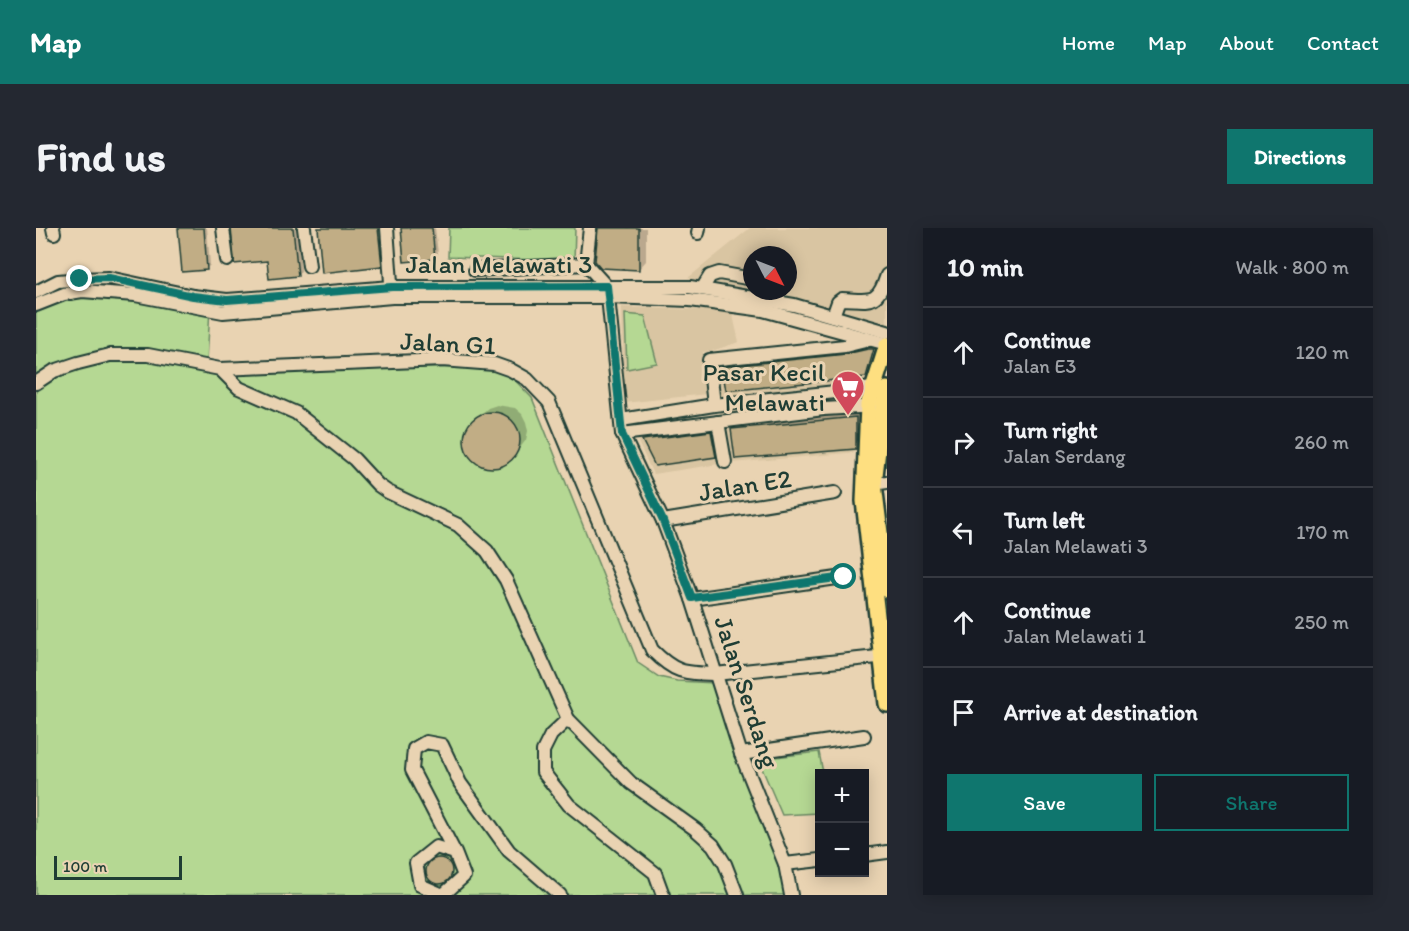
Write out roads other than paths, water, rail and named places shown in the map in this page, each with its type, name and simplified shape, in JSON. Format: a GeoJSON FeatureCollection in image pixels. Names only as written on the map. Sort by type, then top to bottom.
{"type":"FeatureCollection","features":[{"type":"Feature","properties":{"kind":"main road"},"geometry":{"type":"LineString","coordinates":[[887,344],[879,396],[875,483],[887,590]]}},
{"type":"Feature","properties":{"kind":"main road"},"geometry":{"type":"LineString","coordinates":[[875,483],[864,501],[884,657],[887,704]]}},
{"type":"Feature","properties":{"kind":"street"},"geometry":{"type":"LineString","coordinates":[[223,228],[227,260]]}},
{"type":"Feature","properties":{"kind":"street"},"geometry":{"type":"LineString","coordinates":[[304,228],[309,266]]}},
{"type":"Feature","properties":{"kind":"street"},"geometry":{"type":"LineString","coordinates":[[387,228],[392,292]]}},
{"type":"Feature","properties":{"kind":"street"},"geometry":{"type":"LineString","coordinates":[[590,228],[586,264],[607,292],[763,310],[887,344]]}},
{"type":"Feature","properties":{"kind":"street"},"geometry":{"type":"LineString","coordinates":[[475,270],[586,264]]}},
{"type":"Feature","properties":{"kind":"street"},"geometry":{"type":"LineString","coordinates":[[702,289],[710,276],[719,273],[743,277]]}},
{"type":"Feature","properties":{"kind":"street"},"geometry":{"type":"LineString","coordinates":[[832,316],[838,302],[842,299],[868,302],[874,298],[880,292],[887,275]]}},
{"type":"Feature","properties":{"kind":"street"},"geometry":{"type":"LineString","coordinates":[[36,292],[58,282],[109,278],[193,296],[227,300],[392,292]]}},
{"type":"Feature","properties":{"kind":"street"},"geometry":{"type":"LineString","coordinates":[[607,292],[690,287],[780,302],[887,332]]}},
{"type":"Feature","properties":{"kind":"street"},"geometry":{"type":"LineString","coordinates":[[36,305],[64,294],[82,291],[135,295],[224,312],[392,292]]}},
{"type":"Feature","properties":{"kind":"street","name":"Jalan Melawati 3"},"geometry":{"type":"LineString","coordinates":[[392,292],[607,292]]}},
{"type":"Feature","properties":{"kind":"street","name":"Jalan Serdang"},"geometry":{"type":"LineString","coordinates":[[607,292],[622,434],[663,521],[692,598],[741,754],[785,864],[791,895]]}},
{"type":"Feature","properties":{"kind":"street"},"geometry":{"type":"LineString","coordinates":[[714,405],[709,360],[846,346],[870,339]]}},
{"type":"Feature","properties":{"kind":"street","name":"Jalan G1"},"geometry":{"type":"LineString","coordinates":[[36,383],[54,371],[110,355],[148,355],[220,369],[442,360],[494,364],[527,379],[549,402],[652,650],[668,666],[687,673],[715,674],[884,657]]}},
{"type":"Feature","properties":{"kind":"street"},"geometry":{"type":"LineString","coordinates":[[220,369],[239,388],[296,413],[324,433],[354,459],[378,485],[458,525],[471,534],[487,551],[506,580],[568,719],[631,783],[695,829],[713,845],[726,864],[737,895]]}},
{"type":"Feature","properties":{"kind":"street"},"geometry":{"type":"LineString","coordinates":[[621,420],[714,405],[879,396]]}},
{"type":"Feature","properties":{"kind":"street"},"geometry":{"type":"LineString","coordinates":[[622,434],[718,422],[879,396]]}},
{"type":"Feature","properties":{"kind":"street"},"geometry":{"type":"LineString","coordinates":[[718,422],[725,462]]}},
{"type":"Feature","properties":{"kind":"street","name":"Jalan E2"},"geometry":{"type":"LineString","coordinates":[[663,521],[835,493]]}},
{"type":"Feature","properties":{"kind":"street"},"geometry":{"type":"LineString","coordinates":[[692,598],[844,577]]}},
{"type":"Feature","properties":{"kind":"street"},"geometry":{"type":"LineString","coordinates":[[568,719],[551,735],[543,752],[543,772],[569,805],[655,873],[663,895]]}},
{"type":"Feature","properties":{"kind":"street"},"geometry":{"type":"LineString","coordinates":[[741,754],[864,736]]}},
{"type":"Feature","properties":{"kind":"street"},"geometry":{"type":"LineString","coordinates":[[455,853],[412,770],[414,749],[426,742],[442,745],[460,783],[509,851],[560,895]]}},
{"type":"Feature","properties":{"kind":"street"},"geometry":{"type":"LineString","coordinates":[[869,854],[887,852]]}},
{"type":"Feature","properties":{"kind":"street"},"geometry":{"type":"LineString","coordinates":[[785,864],[815,860]]}},
{"type":"Feature","properties":{"kind":"place","name":"Pasar Kecil Melawati"},"geometry":{"type":"Point","coordinates":[848,416]}}]}
